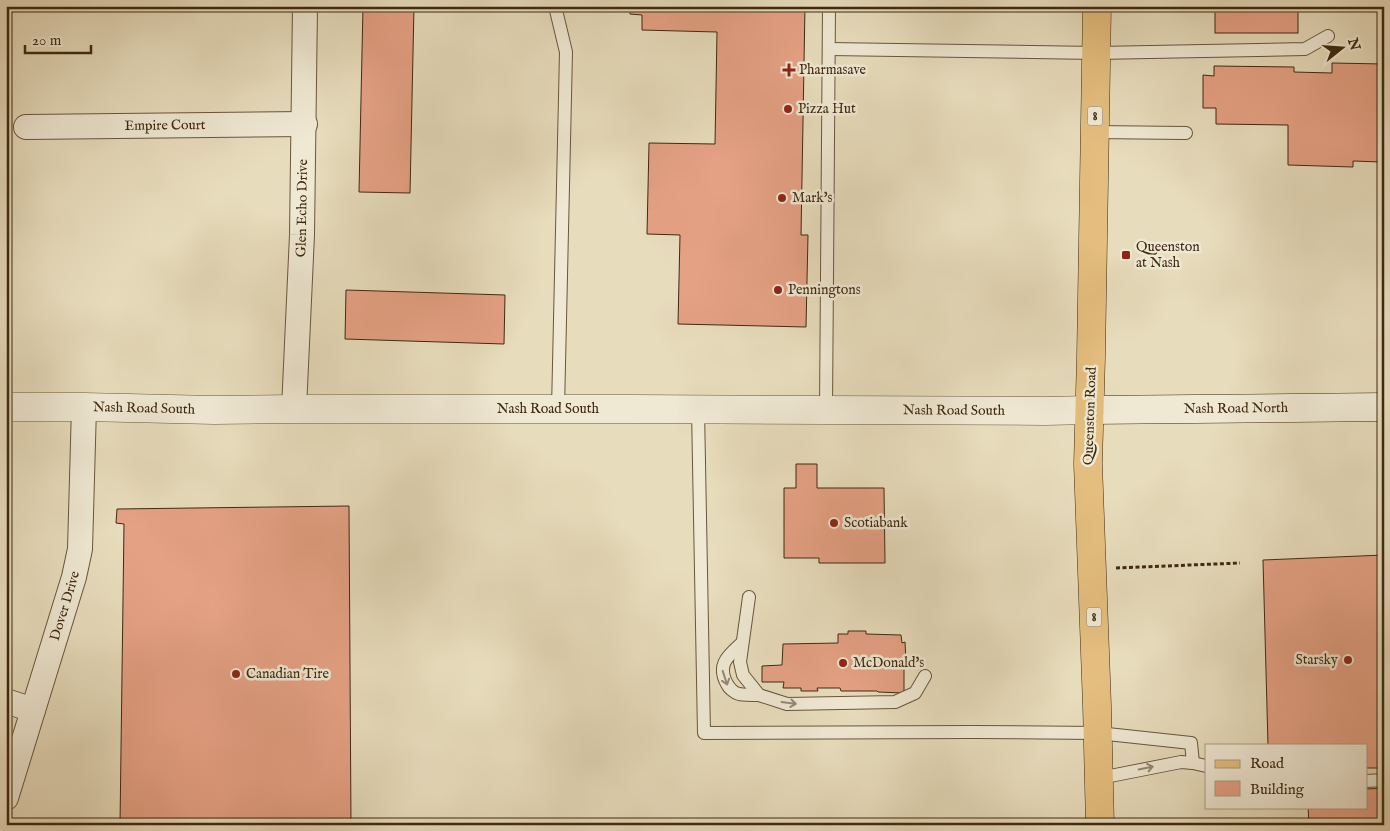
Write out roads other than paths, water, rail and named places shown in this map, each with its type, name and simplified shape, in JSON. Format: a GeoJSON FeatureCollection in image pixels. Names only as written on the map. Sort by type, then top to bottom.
{"type":"FeatureCollection","features":[{"type":"Feature","properties":{"kind":"main road","name":"Queenston Road"},"geometry":{"type":"LineString","coordinates":[[1097,6],[1088,464],[1100,778],[1100,825]]}},
{"type":"Feature","properties":{"kind":"street","name":"Glen Echo Drive"},"geometry":{"type":"LineString","coordinates":[[294,409],[302,236],[305,6]]}},
{"type":"Feature","properties":{"kind":"street","name":"Empire Court"},"geometry":{"type":"LineString","coordinates":[[26,127],[304,124]]}},
{"type":"Feature","properties":{"kind":"street","name":"Nash Road South"},"geometry":{"type":"LineString","coordinates":[[6,407],[214,410],[1090,410]]}},
{"type":"Feature","properties":{"kind":"street","name":"Dover Drive"},"geometry":{"type":"LineString","coordinates":[[6,798],[74,578],[80,549],[84,407]]}},
{"type":"Feature","properties":{"kind":"street","name":"Nash Road North"},"geometry":{"type":"LineString","coordinates":[[1090,410],[1384,407]]}},
{"type":"Feature","properties":{"kind":"street"},"geometry":{"type":"LineString","coordinates":[[6,700],[33,710]]}},
{"type":"Feature","properties":{"kind":"lane"},"geometry":{"type":"LineString","coordinates":[[555,6],[566,52],[558,409]]}},
{"type":"Feature","properties":{"kind":"lane"},"geometry":{"type":"LineString","coordinates":[[826,410],[829,6]]}},
{"type":"Feature","properties":{"kind":"lane"},"geometry":{"type":"LineString","coordinates":[[829,49],[1096,53],[1305,49],[1328,36]]}},
{"type":"Feature","properties":{"kind":"lane"},"geometry":{"type":"LineString","coordinates":[[1094,132],[1186,133]]}},
{"type":"Feature","properties":{"kind":"lane"},"geometry":{"type":"LineString","coordinates":[[698,410],[704,734],[1098,732],[1191,743],[1192,763]]}},
{"type":"Feature","properties":{"kind":"lane"},"geometry":{"type":"LineString","coordinates":[[749,596],[740,662],[743,675],[759,695]]}},
{"type":"Feature","properties":{"kind":"lane"},"geometry":{"type":"LineString","coordinates":[[742,643],[728,656],[722,667],[728,686],[737,694],[759,695],[786,704],[895,702],[915,693],[925,676]]}},
{"type":"Feature","properties":{"kind":"lane"},"geometry":{"type":"LineString","coordinates":[[1100,778],[1181,762],[1205,766]]}},
{"type":"Feature","properties":{"kind":"lane"},"geometry":{"type":"LineString","coordinates":[[1368,780],[1384,780]]}},
{"type":"Feature","properties":{"kind":"place","name":"Pharmasave"},"geometry":{"type":"Point","coordinates":[789,70]}},
{"type":"Feature","properties":{"kind":"place","name":"Pizza Hut"},"geometry":{"type":"Point","coordinates":[788,109]}},
{"type":"Feature","properties":{"kind":"place","name":"Mark's"},"geometry":{"type":"Point","coordinates":[782,198]}},
{"type":"Feature","properties":{"kind":"place","name":"Queenston at Nash"},"geometry":{"type":"Point","coordinates":[1126,255]}},
{"type":"Feature","properties":{"kind":"place","name":"Penningtons"},"geometry":{"type":"Point","coordinates":[778,290]}},
{"type":"Feature","properties":{"kind":"place","name":"Scotiabank"},"geometry":{"type":"Point","coordinates":[834,523]}},
{"type":"Feature","properties":{"kind":"place","name":"Starsky"},"geometry":{"type":"Point","coordinates":[1348,660]}},
{"type":"Feature","properties":{"kind":"place","name":"McDonald's"},"geometry":{"type":"Point","coordinates":[843,663]}},
{"type":"Feature","properties":{"kind":"place","name":"Canadian Tire"},"geometry":{"type":"Point","coordinates":[236,674]}}]}
